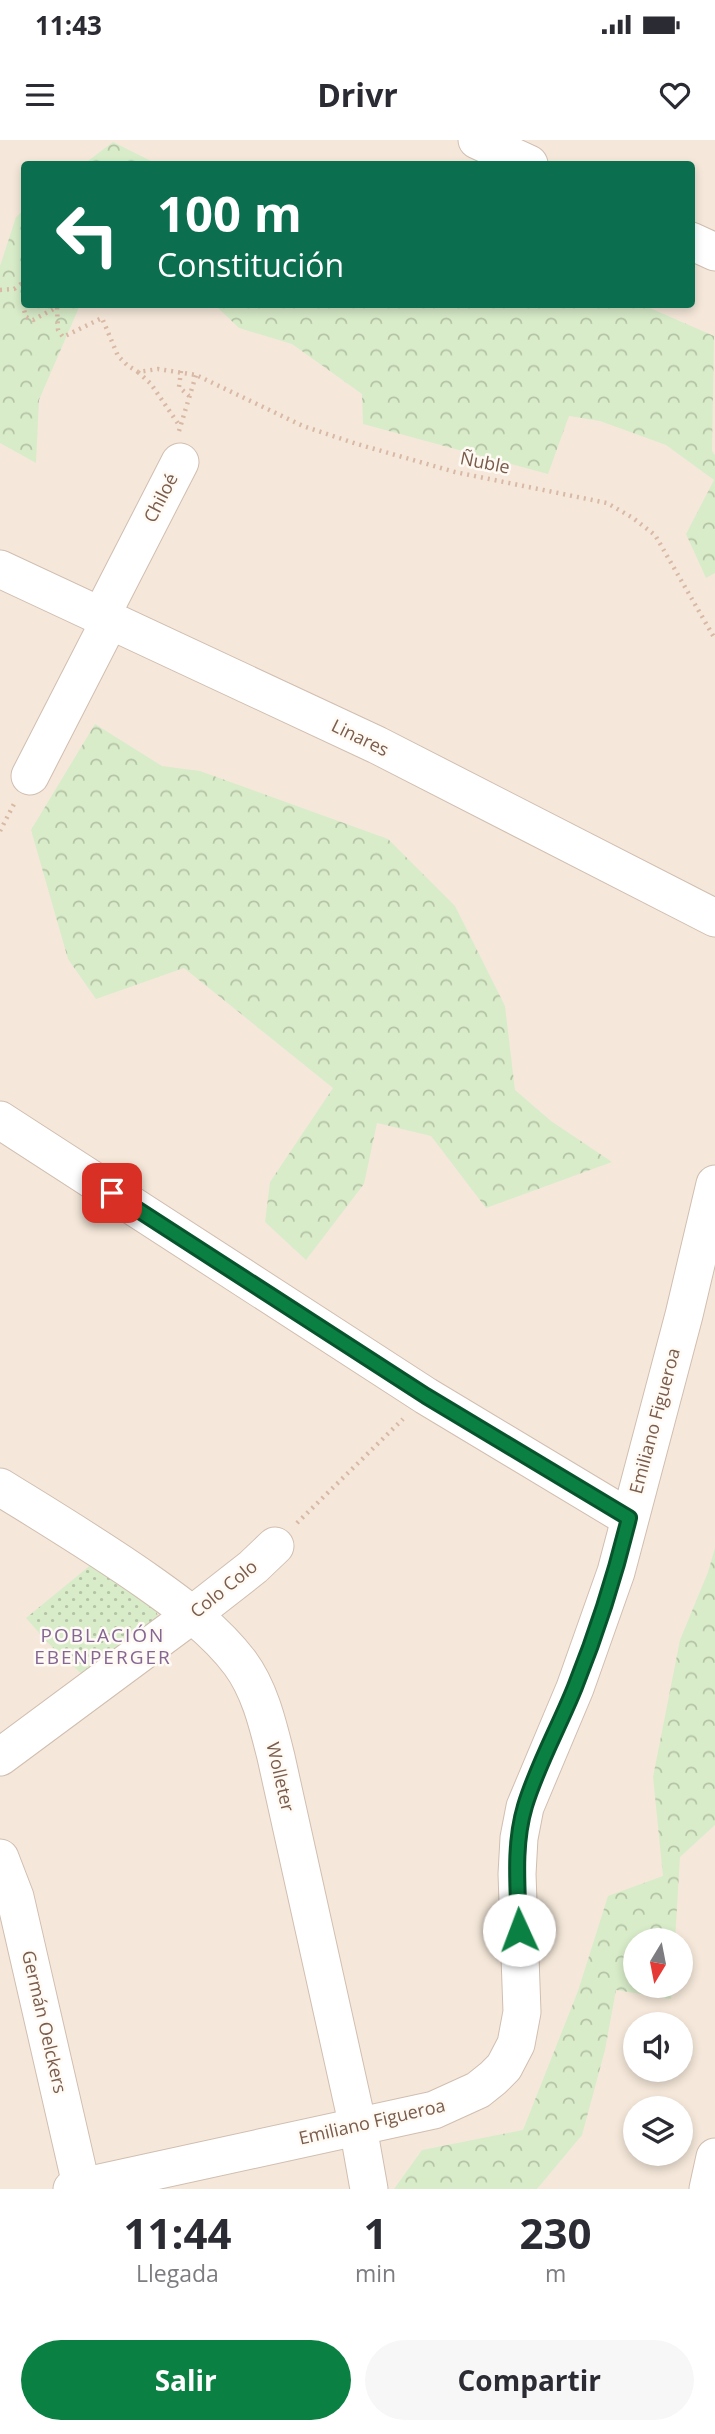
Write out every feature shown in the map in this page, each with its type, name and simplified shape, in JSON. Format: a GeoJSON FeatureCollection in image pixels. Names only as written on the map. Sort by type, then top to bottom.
{"type":"FeatureCollection","features":[{"type":"Feature","properties":{"kind":"street"},"geometry":{"type":"LineString","coordinates":[[477,140],[522,161]]}},
{"type":"Feature","properties":{"kind":"street"},"geometry":{"type":"LineString","coordinates":[[695,243],[715,252]]}},
{"type":"Feature","properties":{"kind":"street","name":"Chiloé"},"geometry":{"type":"LineString","coordinates":[[30,776],[180,462]]}},
{"type":"Feature","properties":{"kind":"street","name":"Linares"},"geometry":{"type":"LineString","coordinates":[[0,569],[377,745],[715,918]]}},
{"type":"Feature","properties":{"kind":"street"},"geometry":{"type":"LineString","coordinates":[[0,1121],[426,1396],[629,1518]]}},
{"type":"Feature","properties":{"kind":"street","name":"Emiliano Figueroa"},"geometry":{"type":"LineString","coordinates":[[78,2188],[434,2110],[478,2090],[504,2067],[516,2044],[523,2012],[517,1874],[519,1838],[525,1807],[580,1675],[616,1573],[684,1315],[715,1184]]}},
{"type":"Feature","properties":{"kind":"street","name":"Wolleter"},"geometry":{"type":"LineString","coordinates":[[0,1488],[98,1547],[193,1614],[241,1665],[256,1691],[267,1718],[358,2127],[369,2189]]}},
{"type":"Feature","properties":{"kind":"street","name":"Colo Colo"},"geometry":{"type":"LineString","coordinates":[[0,1757],[193,1614],[253,1567],[275,1546]]}},
{"type":"Feature","properties":{"kind":"street","name":"Germán Oelckers"},"geometry":{"type":"LineString","coordinates":[[0,1858],[16,1897],[78,2188]]}},
{"type":"Feature","properties":{"kind":"street"},"geometry":{"type":"LineString","coordinates":[[708,2189],[715,2157]]}},
{"type":"Feature","properties":{"kind":"path"},"geometry":{"type":"LineString","coordinates":[[0,290],[5,291],[21,284]]}},
{"type":"Feature","properties":{"kind":"path"},"geometry":{"type":"LineString","coordinates":[[25,308],[26,317],[33,320],[52,308]]}},
{"type":"Feature","properties":{"kind":"path"},"geometry":{"type":"LineString","coordinates":[[57,308],[58,330],[63,337],[102,317],[118,356],[150,384],[179,426]]}},
{"type":"Feature","properties":{"kind":"path","name":"Ñuble"},"geometry":{"type":"LineString","coordinates":[[138,372],[158,369],[196,375],[303,426],[357,444],[455,472],[607,503],[633,518],[655,536],[715,639]]}},
{"type":"Feature","properties":{"kind":"path"},"geometry":{"type":"LineString","coordinates":[[181,371],[179,387],[190,397]]}},
{"type":"Feature","properties":{"kind":"path","name":"Chiloé"},"geometry":{"type":"LineString","coordinates":[[180,462],[183,455],[179,426],[196,375]]}},
{"type":"Feature","properties":{"kind":"path"},"geometry":{"type":"LineString","coordinates":[[275,1546],[426,1396]]}},
{"type":"Feature","properties":{"kind":"shaded area"},"geometry":{"type":"Polygon","coordinates":[[[0,140],[715,140],[715,2189],[0,2189],[0,140]]]}},
{"type":"Feature","properties":{"kind":"green space"},"geometry":{"type":"Polygon","coordinates":[[[113,142],[151,161],[88,161],[113,142]]]}},
{"type":"Feature","properties":{"kind":"green space"},"geometry":{"type":"Polygon","coordinates":[[[21,213],[21,308],[79,308],[39,400],[36,463],[0,443],[0,266],[16,217],[21,213]]]}},
{"type":"Feature","properties":{"kind":"green space"},"geometry":{"type":"Polygon","coordinates":[[[218,308],[650,308],[714,336],[712,451],[715,455],[715,573],[706,578],[686,534],[714,480],[666,445],[600,421],[569,416],[548,474],[363,424],[362,394],[292,344],[239,328],[218,308]]]}},
{"type":"Feature","properties":{"kind":"green space"},"geometry":{"type":"Polygon","coordinates":[[[95,724],[162,766],[200,771],[388,839],[455,906],[505,1006],[515,1090],[551,1121],[612,1162],[486,1208],[431,1136],[377,1123],[364,1184],[306,1260],[265,1222],[270,1182],[333,1088],[184,968],[96,999],[68,959],[31,830],[95,724]]]}},
{"type":"Feature","properties":{"kind":"green space"},"geometry":{"type":"Polygon","coordinates":[[[715,1548],[715,1825],[680,1857],[676,1928],[623,1928],[623,1991],[616,1990],[605,2050],[582,2135],[537,2189],[394,2189],[422,2150],[523,2130],[578,1991],[608,1896],[663,1876],[653,1777],[680,1640],[715,1548]]]}},
{"type":"Feature","properties":{"kind":"green space"},"geometry":{"type":"Polygon","coordinates":[[[98,1559],[155,1608],[159,1619],[84,1676],[48,1643],[26,1618],[98,1559]]]}},
{"type":"Feature","properties":{"kind":"district","name":"POBLACIÓN EBENPERGER"},"geometry":{"type":"Point","coordinates":[103,1646]}},
{"type":"Feature","properties":{"kind":"route"},"geometry":{"type":"LineString","coordinates":[[112,1193],[426,1396],[629,1518],[616,1573],[575,1688],[525,1807],[519,1838],[517,1874],[519,1930]]}}]}
